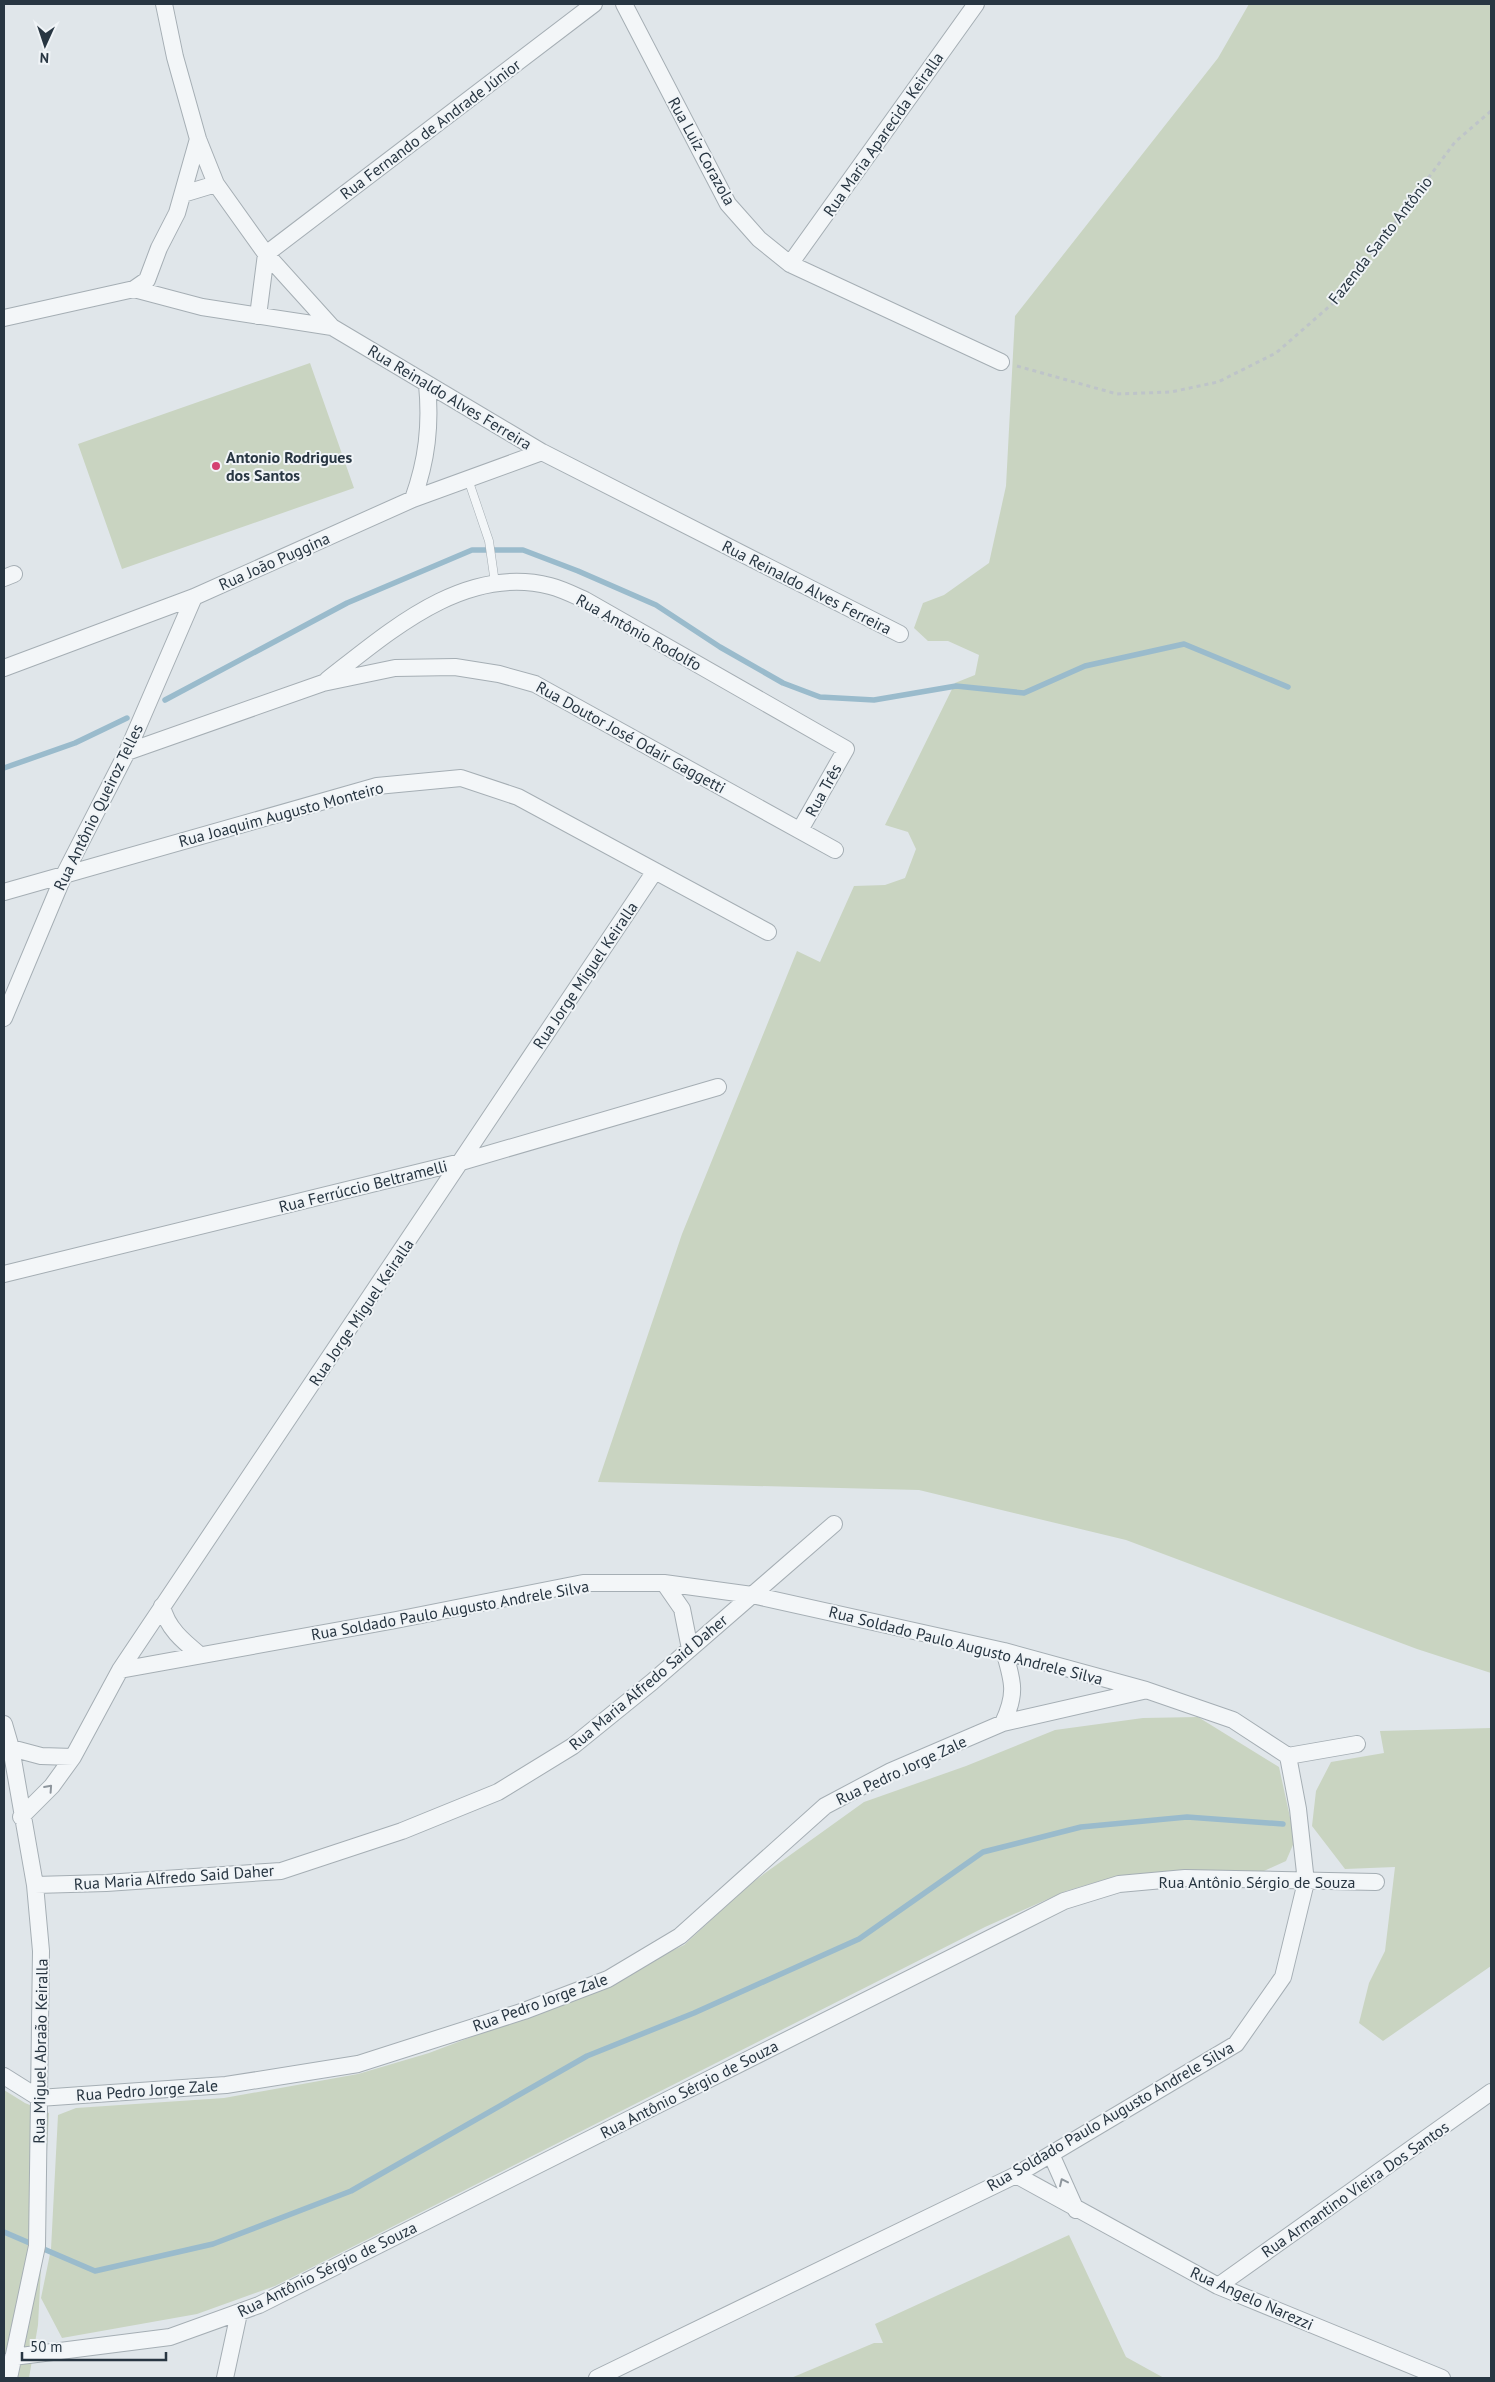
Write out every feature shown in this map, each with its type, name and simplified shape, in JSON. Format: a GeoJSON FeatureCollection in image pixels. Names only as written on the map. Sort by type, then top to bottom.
{"type":"FeatureCollection","features":[{"type":"Feature","properties":{"kind":"street","name":"Rua Reinaldo Alves Ferreira"},"geometry":{"type":"LineString","coordinates":[[164,4],[175,57],[198,139],[216,184],[266,254],[332,327],[542,452],[900,634]]}},
{"type":"Feature","properties":{"kind":"street","name":"Rua Fernando de Andrade Júnior"},"geometry":{"type":"LineString","coordinates":[[266,254],[594,4]]}},
{"type":"Feature","properties":{"kind":"street","name":"Rua Luíz Corazola"},"geometry":{"type":"LineString","coordinates":[[624,4],[728,204],[759,239],[790,264],[1001,362]]}},
{"type":"Feature","properties":{"kind":"street","name":"Rua Maria Aparecida Keiralla"},"geometry":{"type":"LineString","coordinates":[[790,264],[976,4]]}},
{"type":"Feature","properties":{"kind":"street"},"geometry":{"type":"LineString","coordinates":[[4,318],[134,288],[147,280],[159,248],[177,213],[198,139]]}},
{"type":"Feature","properties":{"kind":"street"},"geometry":{"type":"LineString","coordinates":[[183,194],[216,184]]}},
{"type":"Feature","properties":{"kind":"street"},"geometry":{"type":"LineString","coordinates":[[258,316],[266,254]]}},
{"type":"Feature","properties":{"kind":"street"},"geometry":{"type":"LineString","coordinates":[[134,288],[202,307],[332,327]]}},
{"type":"Feature","properties":{"kind":"street"},"geometry":{"type":"LineString","coordinates":[[413,498],[423,469],[429,430],[427,384]]}},
{"type":"Feature","properties":{"kind":"street","name":"Rua João Puggina"},"geometry":{"type":"LineString","coordinates":[[4,668],[194,597],[413,498],[542,452]]}},
{"type":"Feature","properties":{"kind":"street","name":"Rua Antônio Rodolfo"},"geometry":{"type":"LineString","coordinates":[[323,683],[405,620],[465,591],[495,583],[550,586],[586,600],[846,749]]}},
{"type":"Feature","properties":{"kind":"street","name":"Rua Antônio Queiroz Telles"},"geometry":{"type":"LineString","coordinates":[[4,1018],[64,875],[127,752],[194,597]]}},
{"type":"Feature","properties":{"kind":"street","name":"Rua Doutor José Odair Gaggetti"},"geometry":{"type":"LineString","coordinates":[[127,752],[323,683],[395,668],[455,667],[499,674],[535,684],[836,850]]}},
{"type":"Feature","properties":{"kind":"street","name":"Rua Três"},"geometry":{"type":"LineString","coordinates":[[800,830],[846,749]]}},
{"type":"Feature","properties":{"kind":"street","name":"Rua Joaquim Augusto Monteiro"},"geometry":{"type":"LineString","coordinates":[[4,892],[377,786],[461,778],[518,796],[768,932]]}},
{"type":"Feature","properties":{"kind":"street","name":"Rua Jorge Miguel Keiralla"},"geometry":{"type":"LineString","coordinates":[[21,1816],[52,1786],[74,1756],[120,1670],[654,871]]}},
{"type":"Feature","properties":{"kind":"street","name":"Rua Ferrúccio Beltramelli"},"geometry":{"type":"LineString","coordinates":[[4,1274],[461,1162],[718,1087]]}},
{"type":"Feature","properties":{"kind":"street","name":"Rua Maria Alfredo Said Daher"},"geometry":{"type":"LineString","coordinates":[[35,1886],[281,1871],[402,1831],[498,1792],[573,1746],[690,1649],[834,1524]]}},
{"type":"Feature","properties":{"kind":"street","name":"Rua Soldado Paulo Augusto Andrele Silva"},"geometry":{"type":"LineString","coordinates":[[120,1670],[583,1583],[664,1583],[752,1595],[1004,1651],[1146,1690],[1233,1720],[1288,1756],[1298,1809],[1306,1882],[1283,1977],[1236,2044],[1016,2175],[624,2372],[597,2378]]}},
{"type":"Feature","properties":{"kind":"street"},"geometry":{"type":"LineString","coordinates":[[664,1583],[682,1609],[690,1649]]}},
{"type":"Feature","properties":{"kind":"street"},"geometry":{"type":"LineString","coordinates":[[162,1606],[165,1620],[180,1639],[200,1656]]}},
{"type":"Feature","properties":{"kind":"street"},"geometry":{"type":"LineString","coordinates":[[1003,1723],[1012,1702],[1012,1678],[1004,1651]]}},
{"type":"Feature","properties":{"kind":"street","name":"Rua Pedro Jorge Zale"},"geometry":{"type":"LineString","coordinates":[[39,2098],[226,2085],[358,2064],[524,2011],[608,1979],[680,1936],[825,1806],[891,1771],[1003,1723],[1146,1690]]}},
{"type":"Feature","properties":{"kind":"street","name":"Rua Miguel Abraão Keiralla"},"geometry":{"type":"LineString","coordinates":[[4,1724],[11,1748],[21,1816],[35,1886],[41,1951],[37,2246],[8,2378]]}},
{"type":"Feature","properties":{"kind":"street"},"geometry":{"type":"LineString","coordinates":[[1288,1756],[1358,1744]]}},
{"type":"Feature","properties":{"kind":"street"},"geometry":{"type":"LineString","coordinates":[[11,1748],[41,1756],[74,1756]]}},
{"type":"Feature","properties":{"kind":"street","name":"Rua Antônio Sérgio de Souza"},"geometry":{"type":"LineString","coordinates":[[13,2357],[170,2337],[259,2305],[1064,1900],[1119,1884],[1185,1878],[1376,1882]]}},
{"type":"Feature","properties":{"kind":"street"},"geometry":{"type":"LineString","coordinates":[[4,2076],[39,2098]]}},
{"type":"Feature","properties":{"kind":"street","name":"Rua Armantino Vieira Dos Santos"},"geometry":{"type":"LineString","coordinates":[[1218,2286],[1491,2092]]}},
{"type":"Feature","properties":{"kind":"street"},"geometry":{"type":"LineString","coordinates":[[1050,2154],[1076,2210]]}},
{"type":"Feature","properties":{"kind":"street","name":"Rua Angelo Narezzi"},"geometry":{"type":"LineString","coordinates":[[1016,2175],[1076,2210],[1218,2286],[1442,2378]]}},
{"type":"Feature","properties":{"kind":"street"},"geometry":{"type":"LineString","coordinates":[[225,2378],[238,2313]]}},
{"type":"Feature","properties":{"kind":"lane"},"geometry":{"type":"LineString","coordinates":[[468,479],[489,541],[495,583]]}},
{"type":"Feature","properties":{"kind":"path","name":"Fazenda Santo Antônio"},"geometry":{"type":"LineString","coordinates":[[1001,362],[1117,394],[1171,392],[1218,382],[1276,354],[1339,298],[1455,142],[1491,111]]}},
{"type":"Feature","properties":{"kind":"green space"},"geometry":{"type":"Polygon","coordinates":[[[1249,4],[1491,4],[1491,1673],[1417,1649],[1126,1540],[919,1490],[598,1482],[682,1234],[797,951],[820,962],[854,886],[885,885],[905,878],[916,849],[908,832],[885,825],[955,683],[975,675],[979,655],[948,641],[928,641],[914,628],[923,603],[944,595],[989,563],[1006,486],[1015,316],[1218,58],[1249,4]]]}},
{"type":"Feature","properties":{"kind":"green space","name":"Antonio Rodrigues dos Santos"},"geometry":{"type":"Polygon","coordinates":[[[310,363],[354,488],[122,569],[78,444],[310,363]]]}},
{"type":"Feature","properties":{"kind":"green space"},"geometry":{"type":"Polygon","coordinates":[[[1198,1717],[1279,1767],[1295,1840],[1286,1861],[1264,1871],[1117,1876],[1066,1891],[985,1927],[275,2286],[197,2314],[62,2338],[41,2298],[51,2249],[58,2115],[76,2108],[224,2098],[358,2074],[429,2053],[574,1998],[684,1945],[750,1884],[864,1802],[966,1766],[1055,1730],[1143,1718],[1198,1717]]]}},
{"type":"Feature","properties":{"kind":"green space"},"geometry":{"type":"Polygon","coordinates":[[[1491,1728],[1491,1966],[1383,2041],[1359,2023],[1369,1983],[1385,1951],[1395,1867],[1345,1869],[1312,1826],[1316,1791],[1331,1762],[1384,1753],[1380,1731],[1491,1728]]]}},
{"type":"Feature","properties":{"kind":"green space"},"geometry":{"type":"Polygon","coordinates":[[[4,2090],[25,2103],[49,2113],[38,2325],[29,2378],[4,2378],[4,2090]]]}},
{"type":"Feature","properties":{"kind":"green space"},"geometry":{"type":"Polygon","coordinates":[[[1069,2235],[1126,2357],[1164,2378],[791,2378],[874,2343],[883,2343],[875,2324],[1069,2235]]]}},
{"type":"Feature","properties":{"kind":"waterway"},"geometry":{"type":"LineString","coordinates":[[165,700],[347,603],[472,550],[523,550],[578,571],[656,605],[720,647],[783,683],[820,697],[874,700],[956,686],[1024,693],[1085,666],[1184,644],[1288,687]]}},
{"type":"Feature","properties":{"kind":"waterway"},"geometry":{"type":"LineString","coordinates":[[4,768],[75,743],[127,718]]}},
{"type":"Feature","properties":{"kind":"waterway"},"geometry":{"type":"LineString","coordinates":[[4,2232],[95,2271],[213,2244],[351,2191],[587,2056],[694,2013],[859,1939],[983,1852],[1081,1827],[1187,1817],[1283,1824]]}},
{"type":"Feature","properties":{"kind":"place","name":"Antonio Rodrigues dos Santos"},"geometry":{"type":"Point","coordinates":[216,466]}}]}
